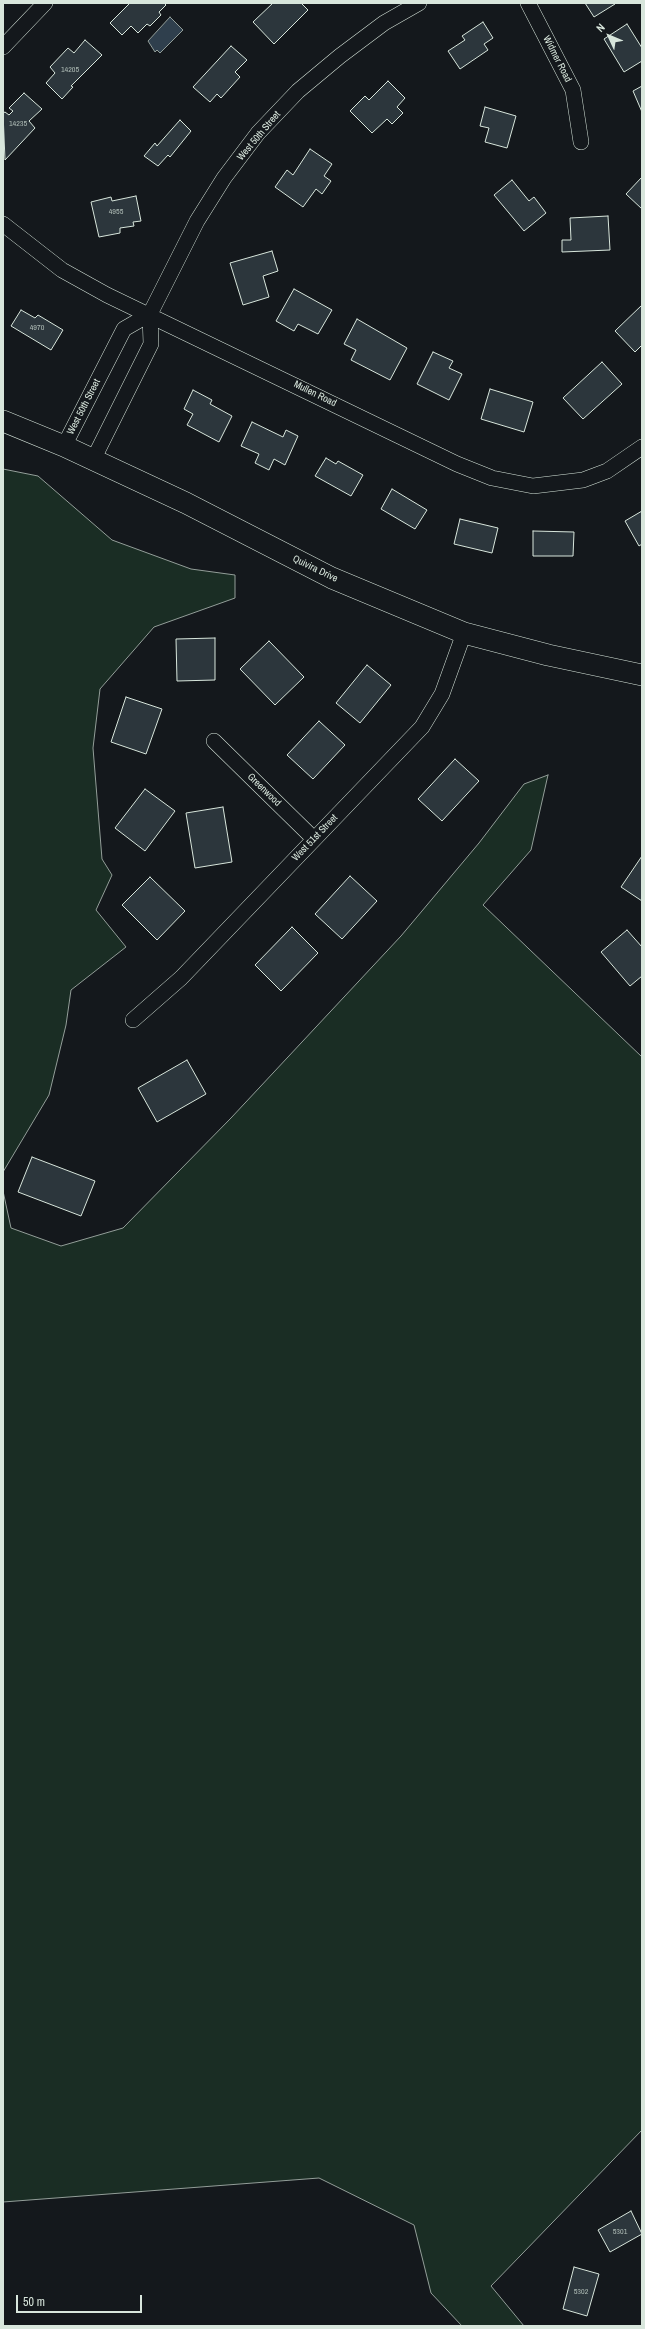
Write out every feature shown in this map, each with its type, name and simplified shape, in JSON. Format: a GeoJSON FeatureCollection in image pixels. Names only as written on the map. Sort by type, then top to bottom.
{"type":"FeatureCollection","features":[{"type":"Feature","properties":{"kind":"main road","name":"Quivira Drive"},"geometry":{"type":"LineString","coordinates":[[3,421],[64,446],[186,503],[332,578],[464,633],[548,655],[642,675]]}},
{"type":"Feature","properties":{"kind":"street"},"geometry":{"type":"LineString","coordinates":[[3,47],[45,3]]}},
{"type":"Feature","properties":{"kind":"street","name":"West 50th Street"},"geometry":{"type":"LineString","coordinates":[[93,460],[151,344],[150,314],[197,221],[224,178],[258,133],[298,91],[340,56],[384,23],[419,3]]}},
{"type":"Feature","properties":{"kind":"street","name":"Widmer Road"},"geometry":{"type":"LineString","coordinates":[[528,3],[573,90],[581,142]]}},
{"type":"Feature","properties":{"kind":"street","name":"Mullen Road"},"geometry":{"type":"LineString","coordinates":[[3,224],[62,270],[458,464],[492,478],[533,486],[583,480],[607,472],[642,448]]}},
{"type":"Feature","properties":{"kind":"street","name":"West 50th Street"},"geometry":{"type":"LineString","coordinates":[[64,446],[124,329],[150,314]]}},
{"type":"Feature","properties":{"kind":"street","name":"West 51st Street"},"geometry":{"type":"LineString","coordinates":[[133,1020],[181,978],[422,727],[442,694],[464,633]]}},
{"type":"Feature","properties":{"kind":"street","name":"Greenwood"},"geometry":{"type":"LineString","coordinates":[[214,741],[314,839]]}},
{"type":"Feature","properties":{"kind":"green space"},"geometry":{"type":"Polygon","coordinates":[[[3,469],[38,476],[112,540],[191,569],[235,575],[235,598],[154,627],[100,689],[93,748],[102,859],[112,875],[96,910],[126,947],[71,990],[66,1025],[49,1095],[3,1172],[3,469]]]}},
{"type":"Feature","properties":{"kind":"green space"},"geometry":{"type":"Polygon","coordinates":[[[548,775],[531,850],[483,905],[642,1057],[642,2130],[491,2286],[524,2326],[462,2326],[431,2293],[414,2225],[319,2178],[3,2202],[3,1191],[11,1228],[61,1246],[123,1228],[231,1118],[401,936],[479,843],[524,784],[548,775]]]}},
{"type":"Feature","properties":{"kind":"water"},"geometry":{"type":"Polygon","coordinates":[[[170,17],[183,30],[160,53],[157,50],[155,52],[148,41],[170,17]]]}},
{"type":"Feature","properties":{"kind":"building"},"geometry":{"type":"Polygon","coordinates":[[[130,3],[164,3],[166,5],[159,12],[161,15],[150,26],[147,24],[138,33],[131,26],[122,35],[110,23],[130,3]]]}},
{"type":"Feature","properties":{"kind":"building"},"geometry":{"type":"Polygon","coordinates":[[[273,3],[301,3],[308,10],[274,44],[253,22],[273,3]]]}},
{"type":"Feature","properties":{"kind":"building"},"geometry":{"type":"Polygon","coordinates":[[[585,3],[614,3],[615,4],[594,17],[585,3]]]}},
{"type":"Feature","properties":{"kind":"building"},"geometry":{"type":"Polygon","coordinates":[[[483,22],[493,38],[484,44],[488,50],[460,69],[448,51],[465,40],[462,36],[483,22]]]}},
{"type":"Feature","properties":{"kind":"building"},"geometry":{"type":"Polygon","coordinates":[[[627,24],[642,48],[642,61],[624,72],[604,39],[627,24]]]}},
{"type":"Feature","properties":{"kind":"building"},"geometry":{"type":"Polygon","coordinates":[[[85,40],[102,55],[71,86],[73,87],[62,99],[46,83],[55,73],[50,67],[68,48],[74,53],[85,40]]]}},
{"type":"Feature","properties":{"kind":"building"},"geometry":{"type":"Polygon","coordinates":[[[231,46],[247,60],[235,72],[240,77],[221,98],[217,94],[210,102],[193,87],[231,46]]]}},
{"type":"Feature","properties":{"kind":"building"},"geometry":{"type":"Polygon","coordinates":[[[388,81],[405,98],[397,107],[403,113],[392,124],[387,119],[372,133],[350,111],[365,96],[369,100],[388,81]]]}},
{"type":"Feature","properties":{"kind":"building"},"geometry":{"type":"Polygon","coordinates":[[[642,86],[642,112],[633,91],[642,86]]]}},
{"type":"Feature","properties":{"kind":"building"},"geometry":{"type":"Polygon","coordinates":[[[24,93],[42,109],[29,121],[35,128],[5,160],[3,113],[5,112],[9,115],[13,111],[9,108],[24,93]]]}},
{"type":"Feature","properties":{"kind":"building"},"geometry":{"type":"Polygon","coordinates":[[[485,107],[516,116],[507,148],[485,142],[489,128],[480,126],[485,107]]]}},
{"type":"Feature","properties":{"kind":"building"},"geometry":{"type":"Polygon","coordinates":[[[180,120],[191,131],[170,157],[168,155],[158,166],[144,156],[155,143],[157,146],[180,120]]]}},
{"type":"Feature","properties":{"kind":"building"},"geometry":{"type":"Polygon","coordinates":[[[310,149],[332,164],[324,176],[331,181],[322,194],[316,189],[303,207],[275,187],[287,170],[293,175],[310,149]]]}},
{"type":"Feature","properties":{"kind":"building"},"geometry":{"type":"Polygon","coordinates":[[[642,177],[642,209],[626,194],[642,177]]]}},
{"type":"Feature","properties":{"kind":"building"},"geometry":{"type":"Polygon","coordinates":[[[512,180],[529,201],[534,197],[546,213],[524,231],[494,195],[512,180]]]}},
{"type":"Feature","properties":{"kind":"building"},"geometry":{"type":"Polygon","coordinates":[[[136,196],[141,221],[133,222],[134,226],[120,228],[120,233],[99,237],[91,202],[111,197],[112,201],[136,196]]]}},
{"type":"Feature","properties":{"kind":"building"},"geometry":{"type":"Polygon","coordinates":[[[608,216],[610,250],[562,252],[562,240],[571,240],[570,218],[608,216]]]}},
{"type":"Feature","properties":{"kind":"building"},"geometry":{"type":"Polygon","coordinates":[[[272,251],[278,271],[263,276],[269,297],[243,305],[230,263],[272,251]]]}},
{"type":"Feature","properties":{"kind":"building"},"geometry":{"type":"Polygon","coordinates":[[[294,289],[332,310],[318,334],[298,324],[294,331],[276,321],[294,289]]]}},
{"type":"Feature","properties":{"kind":"building"},"geometry":{"type":"Polygon","coordinates":[[[642,305],[642,345],[635,352],[615,331],[642,305]]]}},
{"type":"Feature","properties":{"kind":"building"},"geometry":{"type":"Polygon","coordinates":[[[21,310],[35,318],[38,315],[63,330],[51,350],[11,326],[21,310]]]}},
{"type":"Feature","properties":{"kind":"building"},"geometry":{"type":"Polygon","coordinates":[[[357,319],[407,348],[390,380],[351,360],[356,350],[344,344],[357,319]]]}},
{"type":"Feature","properties":{"kind":"building"},"geometry":{"type":"Polygon","coordinates":[[[433,352],[453,361],[449,368],[462,374],[449,400],[417,384],[433,352]]]}},
{"type":"Feature","properties":{"kind":"building"},"geometry":{"type":"Polygon","coordinates":[[[602,362],[622,384],[583,419],[563,398],[602,362]]]}},
{"type":"Feature","properties":{"kind":"building"},"geometry":{"type":"Polygon","coordinates":[[[490,389],[533,402],[524,432],[481,419],[490,389]]]}},
{"type":"Feature","properties":{"kind":"building"},"geometry":{"type":"Polygon","coordinates":[[[193,390],[212,400],[210,404],[232,416],[219,442],[187,425],[193,414],[184,409],[193,390]]]}},
{"type":"Feature","properties":{"kind":"building"},"geometry":{"type":"Polygon","coordinates":[[[252,422],[283,437],[286,430],[298,436],[285,465],[274,459],[269,470],[255,463],[259,454],[241,446],[252,422]]]}},
{"type":"Feature","properties":{"kind":"building"},"geometry":{"type":"Polygon","coordinates":[[[326,458],[336,464],[338,461],[363,475],[351,496],[315,476],[326,458]]]}},
{"type":"Feature","properties":{"kind":"building"},"geometry":{"type":"Polygon","coordinates":[[[392,489],[427,510],[415,529],[381,509],[392,489]]]}},
{"type":"Feature","properties":{"kind":"building"},"geometry":{"type":"Polygon","coordinates":[[[642,511],[642,544],[639,546],[625,521],[642,511]]]}},
{"type":"Feature","properties":{"kind":"building"},"geometry":{"type":"Polygon","coordinates":[[[460,519],[498,528],[492,553],[454,544],[460,519]]]}},
{"type":"Feature","properties":{"kind":"building"},"geometry":{"type":"Polygon","coordinates":[[[533,531],[574,532],[573,556],[533,556],[533,531]]]}},
{"type":"Feature","properties":{"kind":"building"},"geometry":{"type":"Polygon","coordinates":[[[215,638],[215,680],[177,681],[176,639],[215,638]]]}},
{"type":"Feature","properties":{"kind":"building"},"geometry":{"type":"Polygon","coordinates":[[[269,641],[304,677],[275,705],[240,669],[269,641]]]}},
{"type":"Feature","properties":{"kind":"building"},"geometry":{"type":"Polygon","coordinates":[[[367,665],[391,685],[360,723],[336,703],[367,665]]]}},
{"type":"Feature","properties":{"kind":"building"},"geometry":{"type":"Polygon","coordinates":[[[126,697],[162,709],[146,754],[111,742],[126,697]]]}},
{"type":"Feature","properties":{"kind":"building"},"geometry":{"type":"Polygon","coordinates":[[[319,721],[345,745],[313,779],[287,755],[319,721]]]}},
{"type":"Feature","properties":{"kind":"building"},"geometry":{"type":"Polygon","coordinates":[[[455,759],[479,781],[442,821],[418,799],[455,759]]]}},
{"type":"Feature","properties":{"kind":"building"},"geometry":{"type":"Polygon","coordinates":[[[145,789],[175,811],[145,851],[115,828],[145,789]]]}},
{"type":"Feature","properties":{"kind":"building"},"geometry":{"type":"Polygon","coordinates":[[[223,807],[232,862],[195,868],[186,813],[223,807]]]}},
{"type":"Feature","properties":{"kind":"building"},"geometry":{"type":"Polygon","coordinates":[[[642,856],[642,901],[621,887],[642,856]]]}},
{"type":"Feature","properties":{"kind":"building"},"geometry":{"type":"Polygon","coordinates":[[[350,876],[377,901],[342,939],[315,914],[350,876]]]}},
{"type":"Feature","properties":{"kind":"building"},"geometry":{"type":"Polygon","coordinates":[[[150,877],[185,911],[157,940],[122,905],[150,877]]]}},
{"type":"Feature","properties":{"kind":"building"},"geometry":{"type":"Polygon","coordinates":[[[292,927],[318,953],[281,991],[255,965],[292,927]]]}},
{"type":"Feature","properties":{"kind":"building"},"geometry":{"type":"Polygon","coordinates":[[[627,930],[642,947],[642,976],[630,986],[601,952],[627,930]]]}},
{"type":"Feature","properties":{"kind":"building"},"geometry":{"type":"Polygon","coordinates":[[[187,1060],[206,1094],[157,1122],[138,1088],[187,1060]]]}},
{"type":"Feature","properties":{"kind":"building"},"geometry":{"type":"Polygon","coordinates":[[[32,1157],[95,1181],[81,1216],[18,1192],[32,1157]]]}},
{"type":"Feature","properties":{"kind":"building"},"geometry":{"type":"Polygon","coordinates":[[[631,2211],[642,2234],[610,2252],[598,2230],[631,2211]]]}},
{"type":"Feature","properties":{"kind":"building"},"geometry":{"type":"Polygon","coordinates":[[[574,2267],[599,2274],[587,2316],[563,2309],[574,2267]]]}}]}
